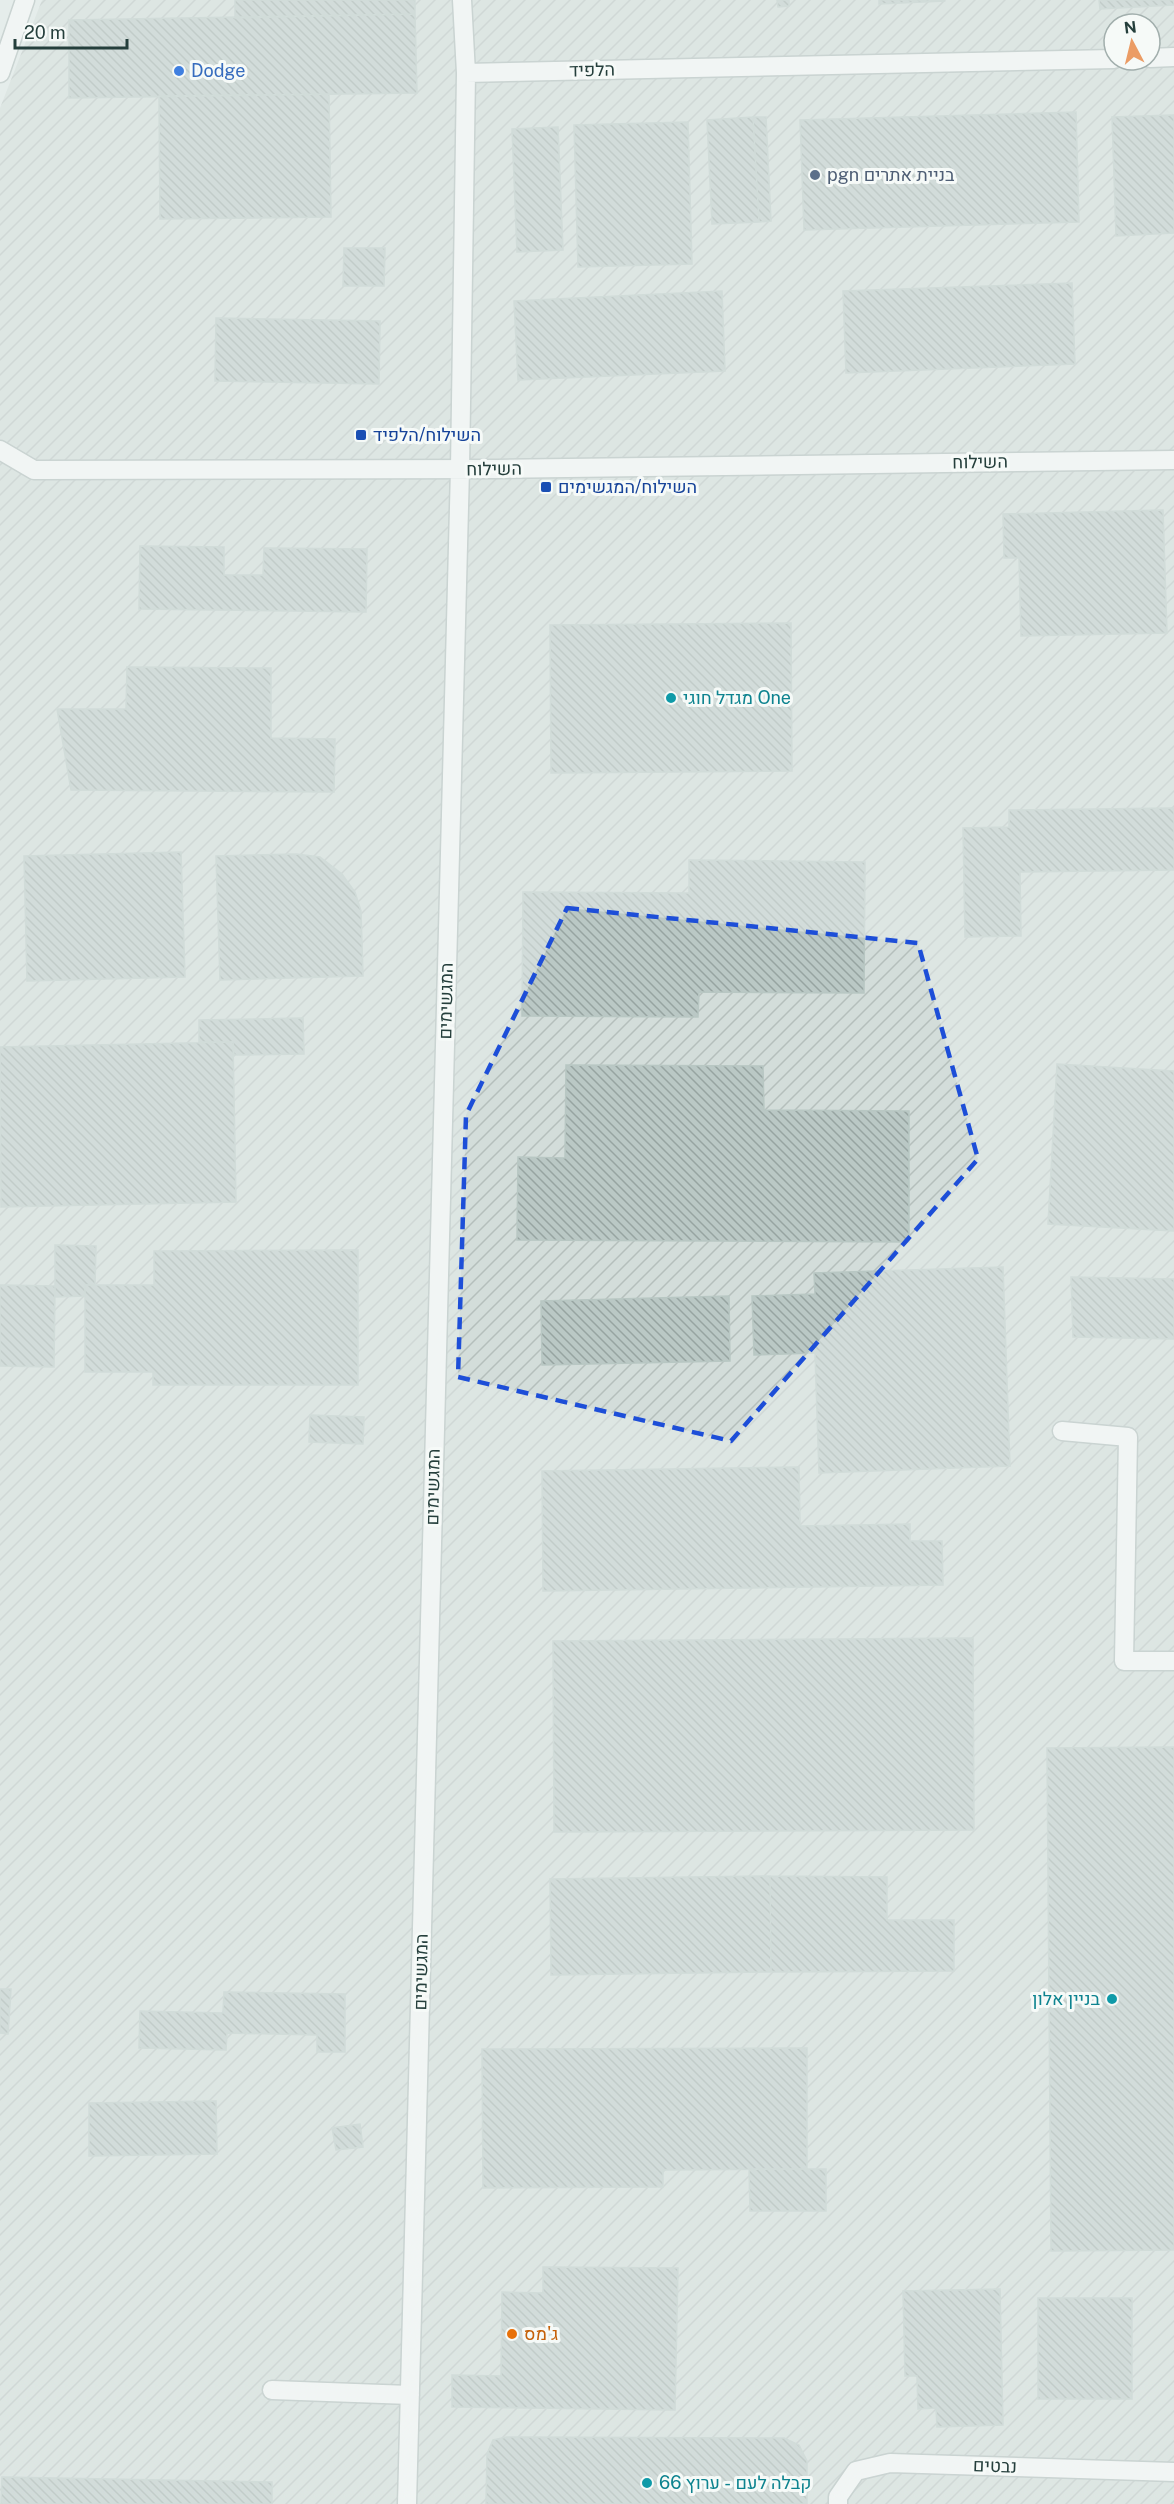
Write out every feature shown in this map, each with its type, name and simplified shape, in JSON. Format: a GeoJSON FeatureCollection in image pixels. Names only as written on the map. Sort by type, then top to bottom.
{"type":"FeatureCollection","features":[{"type":"Feature","properties":{"kind":"street"},"geometry":{"type":"LineString","coordinates":[[0,73],[25,0]]}},
{"type":"Feature","properties":{"kind":"street"},"geometry":{"type":"LineString","coordinates":[[460,469],[466,73],[462,0]]}},
{"type":"Feature","properties":{"kind":"street","name":"הלפיד"},"geometry":{"type":"LineString","coordinates":[[466,73],[1102,59]]}},
{"type":"Feature","properties":{"kind":"street","name":"השילוח"},"geometry":{"type":"LineString","coordinates":[[0,450],[34,470],[460,469],[1174,460]]}},
{"type":"Feature","properties":{"kind":"street","name":"המגשימים"},"geometry":{"type":"LineString","coordinates":[[407,2504],[460,469]]}},
{"type":"Feature","properties":{"kind":"street"},"geometry":{"type":"LineString","coordinates":[[1062,1431],[1128,1437],[1124,1661],[1174,1661]]}},
{"type":"Feature","properties":{"kind":"street"},"geometry":{"type":"LineString","coordinates":[[272,2390],[410,2396]]}},
{"type":"Feature","properties":{"kind":"street","name":"נבטים"},"geometry":{"type":"LineString","coordinates":[[838,2504],[838,2497],[856,2471],[890,2463],[1174,2472]]}},
{"type":"Feature","properties":{"kind":"highlighted area"},"geometry":{"type":"Polygon","coordinates":[[[567,908],[918,943],[978,1159],[731,1441],[458,1377],[466,1115],[567,908]]]}},
{"type":"Feature","properties":{"kind":"shaded area"},"geometry":{"type":"Polygon","coordinates":[[[42,0],[1174,0],[1174,2504],[0,2504],[0,108],[42,0]]]}},
{"type":"Feature","properties":{"kind":"building"},"geometry":{"type":"Polygon","coordinates":[[[235,0],[415,0],[415,14],[235,18],[235,0]]]}},
{"type":"Feature","properties":{"kind":"building"},"geometry":{"type":"Polygon","coordinates":[[[777,0],[789,0],[789,6],[778,7],[777,0]]]}},
{"type":"Feature","properties":{"kind":"building"},"geometry":{"type":"Polygon","coordinates":[[[879,0],[943,0],[944,1],[879,4],[879,0]]]}},
{"type":"Feature","properties":{"kind":"building"},"geometry":{"type":"Polygon","coordinates":[[[1099,0],[1174,0],[1174,5],[1100,9],[1099,0]]]}},
{"type":"Feature","properties":{"kind":"building"},"geometry":{"type":"Polygon","coordinates":[[[415,14],[417,93],[69,98],[69,20],[415,14]]]}},
{"type":"Feature","properties":{"kind":"building"},"geometry":{"type":"Polygon","coordinates":[[[329,94],[331,217],[160,219],[159,96],[329,94]]]}},
{"type":"Feature","properties":{"kind":"building"},"geometry":{"type":"Polygon","coordinates":[[[1076,112],[1079,222],[804,230],[800,120],[1076,112]]]}},
{"type":"Feature","properties":{"kind":"building"},"geometry":{"type":"Polygon","coordinates":[[[1174,115],[1174,233],[1116,236],[1112,117],[1174,115]]]}},
{"type":"Feature","properties":{"kind":"building"},"geometry":{"type":"Polygon","coordinates":[[[753,117],[759,222],[712,224],[707,120],[753,117]]]}},
{"type":"Feature","properties":{"kind":"building"},"geometry":{"type":"Polygon","coordinates":[[[753,117],[766,117],[771,221],[759,222],[753,117]]]}},
{"type":"Feature","properties":{"kind":"building"},"geometry":{"type":"Polygon","coordinates":[[[688,122],[692,264],[578,267],[574,125],[688,122]]]}},
{"type":"Feature","properties":{"kind":"building"},"geometry":{"type":"Polygon","coordinates":[[[558,127],[563,250],[517,252],[512,129],[558,127]]]}},
{"type":"Feature","properties":{"kind":"building"},"geometry":{"type":"Polygon","coordinates":[[[344,248],[385,248],[384,286],[343,286],[344,248]]]}},
{"type":"Feature","properties":{"kind":"building"},"geometry":{"type":"Polygon","coordinates":[[[1072,283],[1075,364],[846,373],[843,291],[1072,283]]]}},
{"type":"Feature","properties":{"kind":"building"},"geometry":{"type":"Polygon","coordinates":[[[722,291],[725,371],[518,380],[514,301],[722,291]]]}},
{"type":"Feature","properties":{"kind":"building"},"geometry":{"type":"Polygon","coordinates":[[[216,318],[380,321],[379,384],[215,381],[216,318]]]}},
{"type":"Feature","properties":{"kind":"building"},"geometry":{"type":"Polygon","coordinates":[[[1163,510],[1167,633],[1021,636],[1019,558],[1004,558],[1003,514],[1163,510]]]}},
{"type":"Feature","properties":{"kind":"building"},"geometry":{"type":"Polygon","coordinates":[[[140,546],[224,547],[224,575],[263,575],[264,548],[367,549],[366,612],[139,609],[140,546]]]}},
{"type":"Feature","properties":{"kind":"building","name":"מגדל חוגי One"},"geometry":{"type":"Polygon","coordinates":[[[791,623],[792,771],[551,773],[550,625],[791,623]]]}},
{"type":"Feature","properties":{"kind":"building"},"geometry":{"type":"Polygon","coordinates":[[[127,667],[271,668],[271,738],[335,739],[334,792],[71,790],[57,709],[126,709],[127,667]]]}},
{"type":"Feature","properties":{"kind":"building"},"geometry":{"type":"Polygon","coordinates":[[[1174,808],[1174,870],[1020,872],[1021,936],[965,937],[963,828],[1009,827],[1009,810],[1174,808]]]}},
{"type":"Feature","properties":{"kind":"building"},"geometry":{"type":"Polygon","coordinates":[[[181,852],[185,977],[27,981],[24,856],[181,852]]]}},
{"type":"Feature","properties":{"kind":"building"},"geometry":{"type":"Polygon","coordinates":[[[296,854],[320,857],[342,874],[355,892],[361,911],[363,976],[220,980],[216,856],[296,854]]]}},
{"type":"Feature","properties":{"kind":"building"},"geometry":{"type":"Polygon","coordinates":[[[689,860],[865,862],[864,993],[699,992],[698,1017],[522,1016],[523,892],[689,893],[689,860]]]}},
{"type":"Feature","properties":{"kind":"building"},"geometry":{"type":"Polygon","coordinates":[[[303,1018],[304,1054],[234,1055],[233,1042],[199,1042],[199,1020],[303,1018]]]}},
{"type":"Feature","properties":{"kind":"building"},"geometry":{"type":"Polygon","coordinates":[[[233,1042],[236,1202],[1,1207],[0,1047],[233,1042]]]}},
{"type":"Feature","properties":{"kind":"building"},"geometry":{"type":"Polygon","coordinates":[[[1057,1064],[1174,1071],[1174,1231],[1048,1224],[1057,1064]]]}},
{"type":"Feature","properties":{"kind":"building"},"geometry":{"type":"Polygon","coordinates":[[[566,1065],[763,1066],[764,1110],[909,1111],[909,1242],[517,1240],[518,1157],[565,1158],[566,1065]]]}},
{"type":"Feature","properties":{"kind":"building"},"geometry":{"type":"Polygon","coordinates":[[[55,1245],[96,1246],[95,1285],[85,1285],[85,1296],[55,1297],[55,1245]]]}},
{"type":"Feature","properties":{"kind":"building"},"geometry":{"type":"Polygon","coordinates":[[[358,1250],[358,1385],[153,1385],[153,1372],[85,1372],[85,1285],[154,1285],[154,1251],[358,1250]]]}},
{"type":"Feature","properties":{"kind":"building"},"geometry":{"type":"Polygon","coordinates":[[[1003,1267],[1010,1466],[819,1473],[815,1353],[754,1355],[752,1296],[815,1294],[814,1273],[1003,1267]]]}},
{"type":"Feature","properties":{"kind":"building"},"geometry":{"type":"Polygon","coordinates":[[[1071,1277],[1174,1279],[1174,1339],[1073,1337],[1071,1277]]]}},
{"type":"Feature","properties":{"kind":"building"},"geometry":{"type":"Polygon","coordinates":[[[0,1285],[55,1286],[54,1367],[0,1366],[0,1285]]]}},
{"type":"Feature","properties":{"kind":"building"},"geometry":{"type":"Polygon","coordinates":[[[729,1296],[730,1361],[542,1365],[541,1301],[729,1296]]]}},
{"type":"Feature","properties":{"kind":"building"},"geometry":{"type":"Polygon","coordinates":[[[310,1415],[364,1417],[363,1444],[309,1442],[310,1415]]]}},
{"type":"Feature","properties":{"kind":"building"},"geometry":{"type":"Polygon","coordinates":[[[799,1467],[800,1526],[910,1524],[910,1541],[942,1541],[943,1585],[543,1591],[542,1471],[799,1467]]]}},
{"type":"Feature","properties":{"kind":"building"},"geometry":{"type":"Polygon","coordinates":[[[973,1638],[974,1830],[554,1832],[553,1641],[973,1638]]]}},
{"type":"Feature","properties":{"kind":"building","name":"בניין אלון"},"geometry":{"type":"Polygon","coordinates":[[[1174,1747],[1174,2250],[1051,2251],[1047,1748],[1174,1747]]]}},
{"type":"Feature","properties":{"kind":"building"},"geometry":{"type":"Polygon","coordinates":[[[770,1876],[771,1972],[551,1975],[550,1879],[770,1876]]]}},
{"type":"Feature","properties":{"kind":"building"},"geometry":{"type":"Polygon","coordinates":[[[770,1876],[887,1877],[887,1920],[954,1920],[954,1971],[771,1972],[770,1876]]]}},
{"type":"Feature","properties":{"kind":"building"},"geometry":{"type":"Polygon","coordinates":[[[0,1989],[11,1989],[8,2034],[0,2033],[0,1989]]]}},
{"type":"Feature","properties":{"kind":"building"},"geometry":{"type":"Polygon","coordinates":[[[224,1992],[345,1994],[345,2052],[317,2052],[317,2035],[227,2033],[226,2050],[139,2048],[140,2011],[223,2013],[224,1992]]]}},
{"type":"Feature","properties":{"kind":"building"},"geometry":{"type":"Polygon","coordinates":[[[807,2048],[807,2169],[663,2170],[663,2187],[483,2188],[482,2049],[807,2048]]]}},
{"type":"Feature","properties":{"kind":"building"},"geometry":{"type":"Polygon","coordinates":[[[216,2101],[217,2154],[89,2156],[89,2103],[216,2101]]]}},
{"type":"Feature","properties":{"kind":"building"},"geometry":{"type":"Polygon","coordinates":[[[360,2124],[363,2147],[336,2150],[332,2128],[360,2124]]]}},
{"type":"Feature","properties":{"kind":"building"},"geometry":{"type":"Polygon","coordinates":[[[749,2169],[826,2169],[826,2211],[750,2211],[749,2169]]]}},
{"type":"Feature","properties":{"kind":"building"},"geometry":{"type":"Polygon","coordinates":[[[543,2267],[678,2268],[675,2410],[452,2407],[452,2375],[501,2376],[502,2292],[543,2293],[543,2267]]]}},
{"type":"Feature","properties":{"kind":"building"},"geometry":{"type":"Polygon","coordinates":[[[1000,2289],[1003,2425],[937,2427],[936,2408],[918,2409],[917,2376],[905,2376],[903,2291],[1000,2289]]]}},
{"type":"Feature","properties":{"kind":"building"},"geometry":{"type":"Polygon","coordinates":[[[1038,2298],[1132,2298],[1132,2399],[1038,2399],[1038,2298]]]}},
{"type":"Feature","properties":{"kind":"building","name":"קבלה לעם - ערוץ 66"},"geometry":{"type":"Polygon","coordinates":[[[507,2437],[784,2438],[799,2445],[807,2461],[807,2504],[486,2504],[487,2454],[493,2440],[507,2437]]]}},
{"type":"Feature","properties":{"kind":"building"},"geometry":{"type":"Polygon","coordinates":[[[2,2477],[272,2482],[272,2504],[1,2504],[2,2477]]]}},
{"type":"Feature","properties":{"kind":"place","name":"Dodge"},"geometry":{"type":"Point","coordinates":[179,71]}},
{"type":"Feature","properties":{"kind":"place","name":"pgn בניית אתרים"},"geometry":{"type":"Point","coordinates":[815,175]}},
{"type":"Feature","properties":{"kind":"place","name":"השילוח/הלפיד"},"geometry":{"type":"Point","coordinates":[361,435]}},
{"type":"Feature","properties":{"kind":"place","name":"השילוח/המגשימים"},"geometry":{"type":"Point","coordinates":[546,487]}},
{"type":"Feature","properties":{"kind":"place","name":"מגדל חוגי One"},"geometry":{"type":"Point","coordinates":[671,698]}},
{"type":"Feature","properties":{"kind":"place","name":"בניין אלון"},"geometry":{"type":"Point","coordinates":[1112,1999]}},
{"type":"Feature","properties":{"kind":"place","name":"ג'מס"},"geometry":{"type":"Point","coordinates":[512,2334]}},
{"type":"Feature","properties":{"kind":"place","name":"קבלה לעם - ערוץ 66"},"geometry":{"type":"Point","coordinates":[647,2483]}}]}
